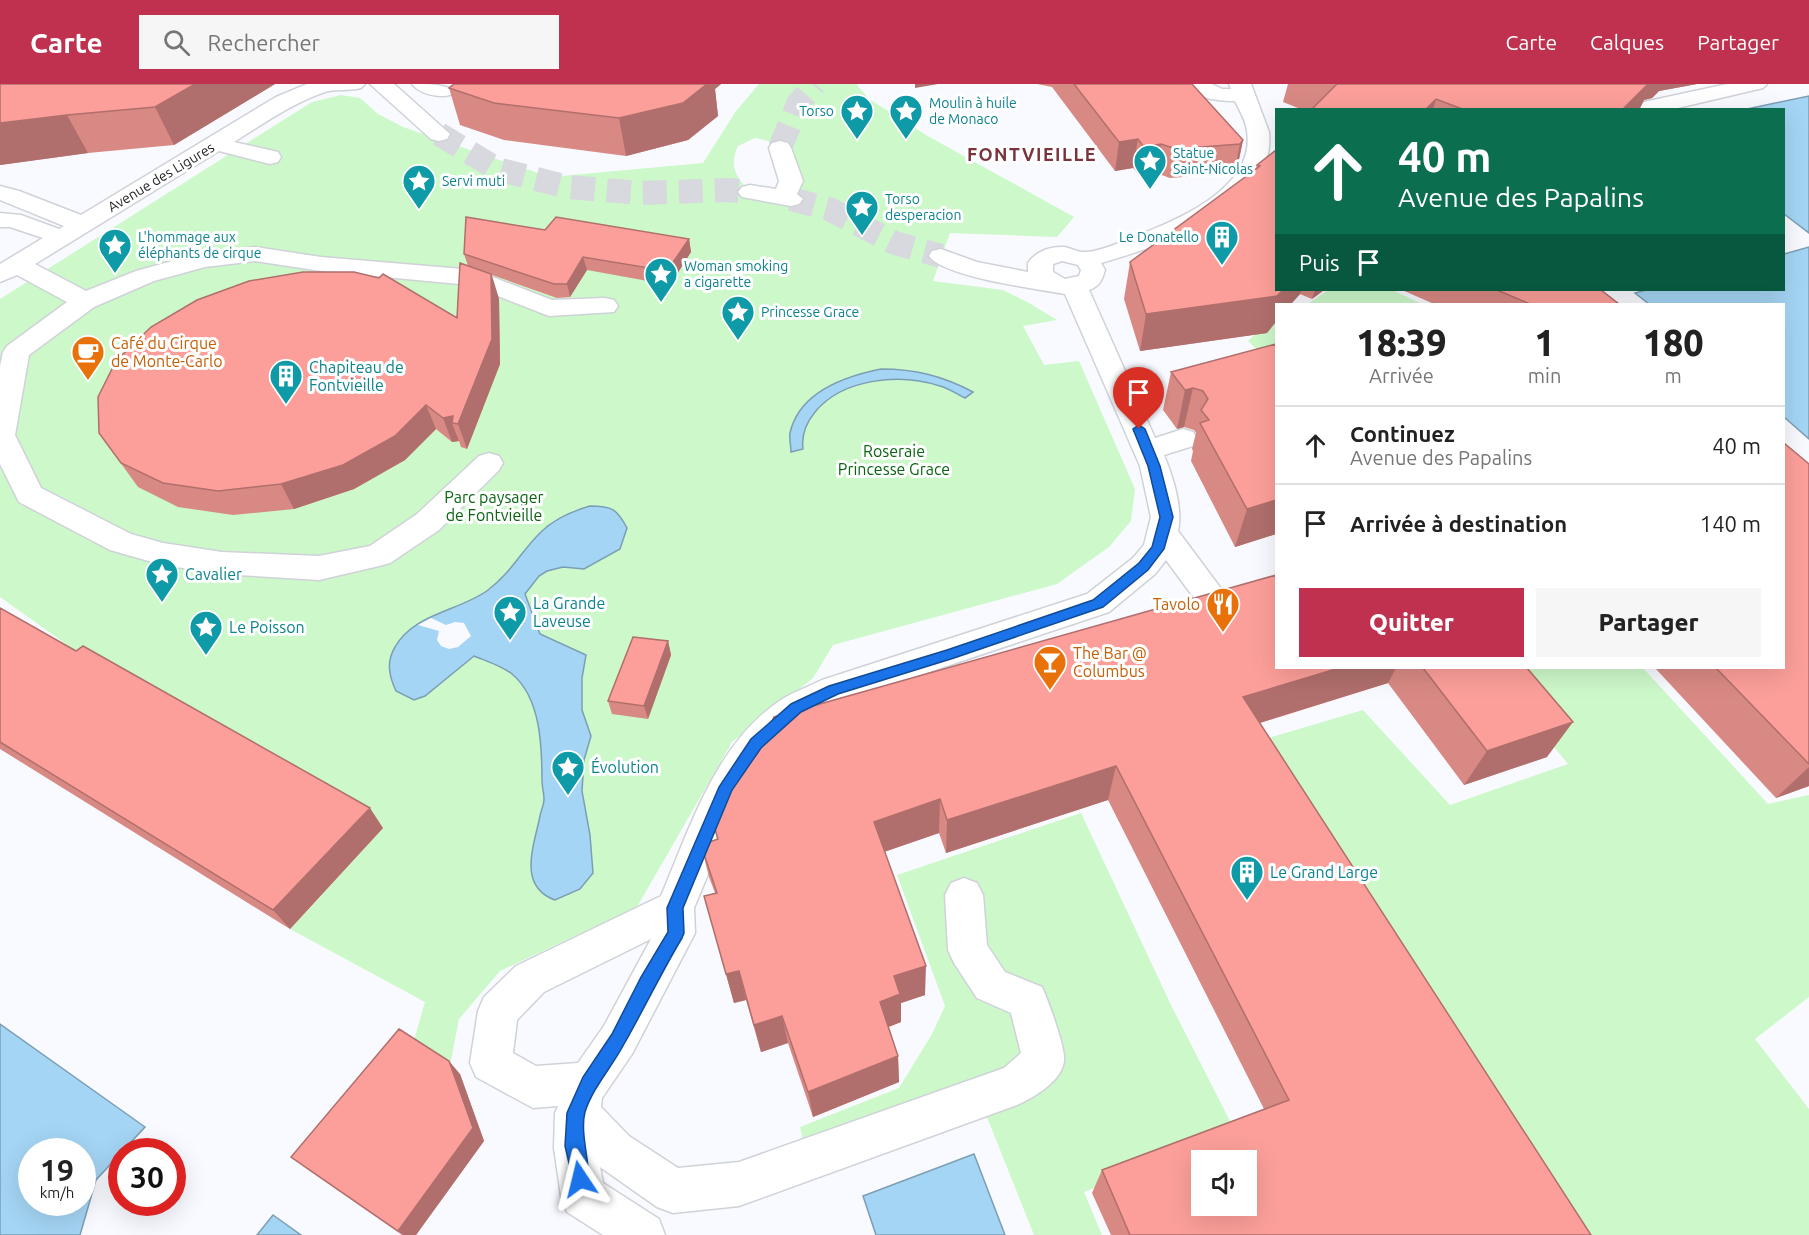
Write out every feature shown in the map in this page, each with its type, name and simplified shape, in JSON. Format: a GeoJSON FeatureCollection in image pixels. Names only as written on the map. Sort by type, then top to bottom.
{"type":"FeatureCollection","features":[{"type":"Feature","properties":{"kind":"street"},"geometry":{"type":"LineString","coordinates":[[325,84],[340,86],[354,84]]}},
{"type":"Feature","properties":{"kind":"street","name":"Avenue des Ligures"},"geometry":{"type":"LineString","coordinates":[[9,270],[284,102],[325,84]]}},
{"type":"Feature","properties":{"kind":"street"},"geometry":{"type":"LineString","coordinates":[[381,84],[439,134]]}},
{"type":"Feature","properties":{"kind":"street"},"geometry":{"type":"LineString","coordinates":[[423,84],[443,91]]}},
{"type":"Feature","properties":{"kind":"street"},"geometry":{"type":"LineString","coordinates":[[1053,255],[1045,258],[1039,269],[1041,275],[1072,277],[1225,202],[1249,176],[1259,144],[1259,129],[1242,89],[1218,95],[1196,84]]}},
{"type":"Feature","properties":{"kind":"street"},"geometry":{"type":"LineString","coordinates":[[1647,108],[1756,84]]}},
{"type":"Feature","properties":{"kind":"street"},"geometry":{"type":"LineString","coordinates":[[216,144],[270,157]]}},
{"type":"Feature","properties":{"kind":"street"},"geometry":{"type":"LineString","coordinates":[[750,192],[787,198],[791,181],[780,148]]}},
{"type":"Feature","properties":{"kind":"street"},"geometry":{"type":"LineString","coordinates":[[0,194],[12,196],[84,225]]}},
{"type":"Feature","properties":{"kind":"street"},"geometry":{"type":"LineString","coordinates":[[0,220],[13,220],[62,238]]}},
{"type":"Feature","properties":{"kind":"street"},"geometry":{"type":"LineString","coordinates":[[29,495],[1,435],[16,352],[85,301],[145,276],[202,261],[255,254],[321,264],[474,278],[549,308],[605,306]]}},
{"type":"Feature","properties":{"kind":"street"},"geometry":{"type":"LineString","coordinates":[[643,1235],[583,1196],[574,1146],[583,1098],[618,1040],[661,986],[676,933],[675,908],[726,787],[756,744],[796,708],[834,690],[949,654],[1098,603],[1144,566],[1158,549],[1166,517],[1154,466],[1078,299],[1072,277],[1071,254],[941,256],[957,265],[976,270],[1072,277]]}},
{"type":"Feature","properties":{"kind":"street"},"geometry":{"type":"LineString","coordinates":[[9,270],[85,301]]}},
{"type":"Feature","properties":{"kind":"street"},"geometry":{"type":"LineString","coordinates":[[1148,450],[1183,439]]}},
{"type":"Feature","properties":{"kind":"street"},"geometry":{"type":"LineString","coordinates":[[0,493],[12,489],[29,495],[121,542],[163,554],[222,562],[319,568],[379,555],[428,522],[489,463]]}},
{"type":"Feature","properties":{"kind":"street"},"geometry":{"type":"LineString","coordinates":[[1162,532],[1211,598]]}},
{"type":"Feature","properties":{"kind":"street"},"geometry":{"type":"LineString","coordinates":[[675,908],[531,979],[498,1011],[491,1063],[532,1087],[583,1098],[614,1151],[673,1191],[739,1184],[1017,1084],[1044,1060],[1028,1000],[992,985],[968,950],[964,896]]}},
{"type":"Feature","properties":{"kind":"green space","name":"Parc paysager de Fontvieille"},"geometry":{"type":"Polygon","coordinates":[[[759,84],[856,84],[869,99],[926,135],[1074,217],[1057,237],[950,233],[933,281],[1003,290],[1057,320],[1023,326],[1044,365],[1079,361],[1135,489],[1131,521],[1109,547],[1057,584],[833,645],[813,678],[732,742],[637,907],[500,971],[459,1019],[450,1066],[414,1040],[425,1002],[290,929],[383,828],[101,669],[0,597],[0,299],[312,102],[341,95],[360,98],[378,114],[403,127],[550,177],[703,163],[736,111],[759,84]],[[755,138],[738,146],[734,167],[742,183],[753,195],[786,201],[801,189],[800,170],[782,148],[755,138]]]}},
{"type":"Feature","properties":{"kind":"green space"},"geometry":{"type":"Polygon","coordinates":[[[1327,291],[1394,291],[1420,303],[1309,303],[1327,291]]]}},
{"type":"Feature","properties":{"kind":"green space"},"geometry":{"type":"Polygon","coordinates":[[[1275,315],[1275,367],[1248,341],[1275,315]]]}},
{"type":"Feature","properties":{"kind":"green space"},"geometry":{"type":"Polygon","coordinates":[[[1490,669],[1644,669],[1768,804],[1809,795],[1809,997],[1755,1039],[1809,1109],[1809,1235],[1550,1235],[1245,745],[1363,710],[1450,805],[1568,764],[1490,669]]]}},
{"type":"Feature","properties":{"kind":"green space"},"geometry":{"type":"Polygon","coordinates":[[[1081,813],[1171,1005],[1235,1131],[1084,1192],[1102,1235],[1034,1235],[973,1082],[803,1141],[800,1127],[899,1088],[932,1034],[945,1006],[897,875],[1081,813]]]}},
{"type":"Feature","properties":{"kind":"water"},"geometry":{"type":"Polygon","coordinates":[[[1809,96],[1809,233],[1785,215],[1785,108],[1752,108],[1809,96]]]}},
{"type":"Feature","properties":{"kind":"water"},"geometry":{"type":"Polygon","coordinates":[[[1809,247],[1809,439],[1785,418],[1785,303],[1648,303],[1635,293],[1642,291],[1785,291],[1785,254],[1809,247]]]}},
{"type":"Feature","properties":{"kind":"water"},"geometry":{"type":"Polygon","coordinates":[[[881,369],[929,374],[973,392],[965,398],[943,387],[908,380],[873,381],[856,385],[827,401],[815,412],[805,429],[803,449],[791,452],[790,433],[803,407],[826,388],[853,376],[881,369]]]}},
{"type":"Feature","properties":{"kind":"water"},"geometry":{"type":"Polygon","coordinates":[[[590,506],[609,508],[620,517],[627,528],[620,549],[584,569],[563,567],[547,571],[539,576],[525,594],[540,634],[586,655],[582,678],[582,710],[591,736],[584,760],[582,791],[590,835],[593,873],[580,889],[555,900],[543,894],[532,875],[532,852],[544,797],[538,724],[529,696],[522,684],[508,671],[474,656],[425,696],[414,700],[396,691],[390,674],[390,658],[403,636],[414,627],[488,590],[546,527],[564,516],[590,506]]]}},
{"type":"Feature","properties":{"kind":"water"},"geometry":{"type":"Polygon","coordinates":[[[0,1024],[145,1127],[135,1138],[108,1138],[108,1167],[96,1180],[96,1138],[18,1138],[18,1216],[86,1216],[80,1235],[0,1235],[0,1024]]]}},
{"type":"Feature","properties":{"kind":"water"},"geometry":{"type":"Polygon","coordinates":[[[974,1154],[1005,1235],[876,1235],[863,1196],[974,1154]]]}},
{"type":"Feature","properties":{"kind":"water"},"geometry":{"type":"Polygon","coordinates":[[[273,1215],[301,1235],[257,1235],[273,1215]]]}},
{"type":"Feature","properties":{"kind":"pier"},"geometry":{"type":"Polygon","coordinates":[[[431,618],[446,625],[455,622],[464,623],[471,636],[458,647],[449,649],[441,646],[437,640],[439,631],[418,625],[431,618]]]}},
{"type":"Feature","properties":{"kind":"building"},"geometry":{"type":"Polygon","coordinates":[[[0,84],[195,84],[155,107],[0,123],[0,84]]]}},
{"type":"Feature","properties":{"kind":"building"},"geometry":{"type":"Polygon","coordinates":[[[454,84],[707,84],[683,103],[619,118],[494,103],[449,88],[454,84]]]}},
{"type":"Feature","properties":{"kind":"building"},"geometry":{"type":"Polygon","coordinates":[[[1074,84],[1192,84],[1243,140],[1240,144],[1176,149],[1161,144],[1144,147],[1138,139],[1119,142],[1074,84]]]}},
{"type":"Feature","properties":{"kind":"building"},"geometry":{"type":"Polygon","coordinates":[[[1337,84],[1648,84],[1624,108],[1460,108],[1436,99],[1427,108],[1313,108],[1337,84]]]}},
{"type":"Feature","properties":{"kind":"building"},"geometry":{"type":"Polygon","coordinates":[[[1275,151],[1275,291],[1282,291],[1277,296],[1146,314],[1130,262],[1260,166],[1257,165],[1275,151]]]}},
{"type":"Feature","properties":{"kind":"building"},"geometry":{"type":"Polygon","coordinates":[[[466,217],[545,230],[556,217],[689,239],[667,271],[583,257],[567,284],[554,284],[464,254],[466,217]]]}},
{"type":"Feature","properties":{"kind":"building","name":"Chapiteau de Fontvieille"},"geometry":{"type":"Polygon","coordinates":[[[460,263],[491,274],[492,339],[458,424],[452,423],[453,416],[443,418],[426,405],[395,436],[343,465],[281,484],[218,491],[163,483],[121,463],[99,433],[98,397],[116,361],[151,327],[197,300],[249,281],[303,272],[354,272],[379,278],[383,274],[457,318],[460,263]]]}},
{"type":"Feature","properties":{"kind":"building"},"geometry":{"type":"Polygon","coordinates":[[[1499,291],[1602,291],[1618,303],[1528,303],[1499,291]]]}},
{"type":"Feature","properties":{"kind":"building"},"geometry":{"type":"Polygon","coordinates":[[[1275,344],[1275,500],[1247,509],[1200,423],[1209,420],[1201,410],[1208,399],[1203,391],[1193,388],[1185,390],[1171,372],[1275,344]]]}},
{"type":"Feature","properties":{"kind":"building"},"geometry":{"type":"Polygon","coordinates":[[[1785,444],[1809,464],[1809,764],[1717,669],[1785,669],[1785,444]]]}},
{"type":"Feature","properties":{"kind":"building","name":"Le Grand Large"},"geometry":{"type":"Polygon","coordinates":[[[1275,575],[1275,669],[1336,669],[1243,697],[1591,1235],[1130,1235],[1102,1170],[1289,1100],[1116,766],[947,820],[940,799],[874,822],[926,966],[894,976],[900,994],[880,1002],[898,1056],[808,1092],[782,1016],[754,1025],[739,971],[726,974],[704,896],[717,893],[701,845],[718,839],[712,819],[739,761],[757,754],[774,717],[1275,575]]]}},
{"type":"Feature","properties":{"kind":"building"},"geometry":{"type":"Polygon","coordinates":[[[0,608],[76,651],[83,646],[370,808],[273,910],[0,742],[0,608]]]}},
{"type":"Feature","properties":{"kind":"building"},"geometry":{"type":"Polygon","coordinates":[[[633,637],[668,641],[644,706],[608,701],[633,637]]]}},
{"type":"Feature","properties":{"kind":"building"},"geometry":{"type":"Polygon","coordinates":[[[1424,669],[1528,669],[1573,722],[1487,751],[1424,669]]]}},
{"type":"Feature","properties":{"kind":"building"},"geometry":{"type":"Polygon","coordinates":[[[399,1029],[449,1061],[473,1128],[398,1231],[291,1157],[399,1029]]]}},
{"type":"Feature","properties":{"kind":"tunnel"},"geometry":{"type":"LineString","coordinates":[[780,148],[798,104],[815,84]]}},
{"type":"Feature","properties":{"kind":"tunnel"},"geometry":{"type":"LineString","coordinates":[[439,134],[497,169],[568,187],[641,193],[728,190],[750,192]]}},
{"type":"Feature","properties":{"kind":"tunnel"},"geometry":{"type":"LineString","coordinates":[[791,199],[829,209],[895,243],[941,256]]}},
{"type":"Feature","properties":{"kind":"place","name":"Torso"},"geometry":{"type":"Point","coordinates":[857,140]}},
{"type":"Feature","properties":{"kind":"place","name":"Moulin à huile de Monaco"},"geometry":{"type":"Point","coordinates":[906,140]}},
{"type":"Feature","properties":{"kind":"place","name":"Statue Saint-Nicolas"},"geometry":{"type":"Point","coordinates":[1150,190]}},
{"type":"Feature","properties":{"kind":"place","name":"Servi muti"},"geometry":{"type":"Point","coordinates":[419,210]}},
{"type":"Feature","properties":{"kind":"place","name":"Torso desperacion"},"geometry":{"type":"Point","coordinates":[862,236]}},
{"type":"Feature","properties":{"kind":"place","name":"Le Donatello"},"geometry":{"type":"Point","coordinates":[1222,266]}},
{"type":"Feature","properties":{"kind":"place","name":"L'hommage aux éléphants de cirque"},"geometry":{"type":"Point","coordinates":[115,274]}},
{"type":"Feature","properties":{"kind":"place","name":"Woman smoking a cigarette"},"geometry":{"type":"Point","coordinates":[661,303]}},
{"type":"Feature","properties":{"kind":"place","name":"Princesse Grace"},"geometry":{"type":"Point","coordinates":[738,341]}},
{"type":"Feature","properties":{"kind":"place","name":"Café du Cirque de Monte-Carlo"},"geometry":{"type":"Point","coordinates":[88,381]}},
{"type":"Feature","properties":{"kind":"place","name":"Chapiteau de Fontvieille"},"geometry":{"type":"Point","coordinates":[286,405]}},
{"type":"Feature","properties":{"kind":"place","name":"Cavalier"},"geometry":{"type":"Point","coordinates":[162,603]}},
{"type":"Feature","properties":{"kind":"place","name":"Tavolo"},"geometry":{"type":"Point","coordinates":[1223,633]}},
{"type":"Feature","properties":{"kind":"place","name":"La Grande Laveuse"},"geometry":{"type":"Point","coordinates":[510,641]}},
{"type":"Feature","properties":{"kind":"place","name":"Le Poisson"},"geometry":{"type":"Point","coordinates":[206,656]}},
{"type":"Feature","properties":{"kind":"place","name":"The Bar @ Columbus"},"geometry":{"type":"Point","coordinates":[1050,691]}},
{"type":"Feature","properties":{"kind":"place","name":"Évolution"},"geometry":{"type":"Point","coordinates":[568,796]}},
{"type":"Feature","properties":{"kind":"place","name":"Le Grand Large"},"geometry":{"type":"Point","coordinates":[1247,901]}},
{"type":"Feature","properties":{"kind":"district","name":"FONTVIEILLE"},"geometry":{"type":"Point","coordinates":[1032,154]}},
{"type":"Feature","properties":{"kind":"route"},"geometry":{"type":"LineString","coordinates":[[580,1179],[574,1146],[576,1113],[590,1083],[618,1040],[647,982],[676,933],[675,908],[726,787],[756,744],[796,708],[834,690],[949,654],[1098,603],[1144,566],[1158,549],[1166,517],[1154,466],[1139,429]]}},
{"type":"Feature","properties":{"kind":"park label","name":"Roseraie Princesse Grace"},"geometry":{"type":"Point","coordinates":[894,460]}}]}
